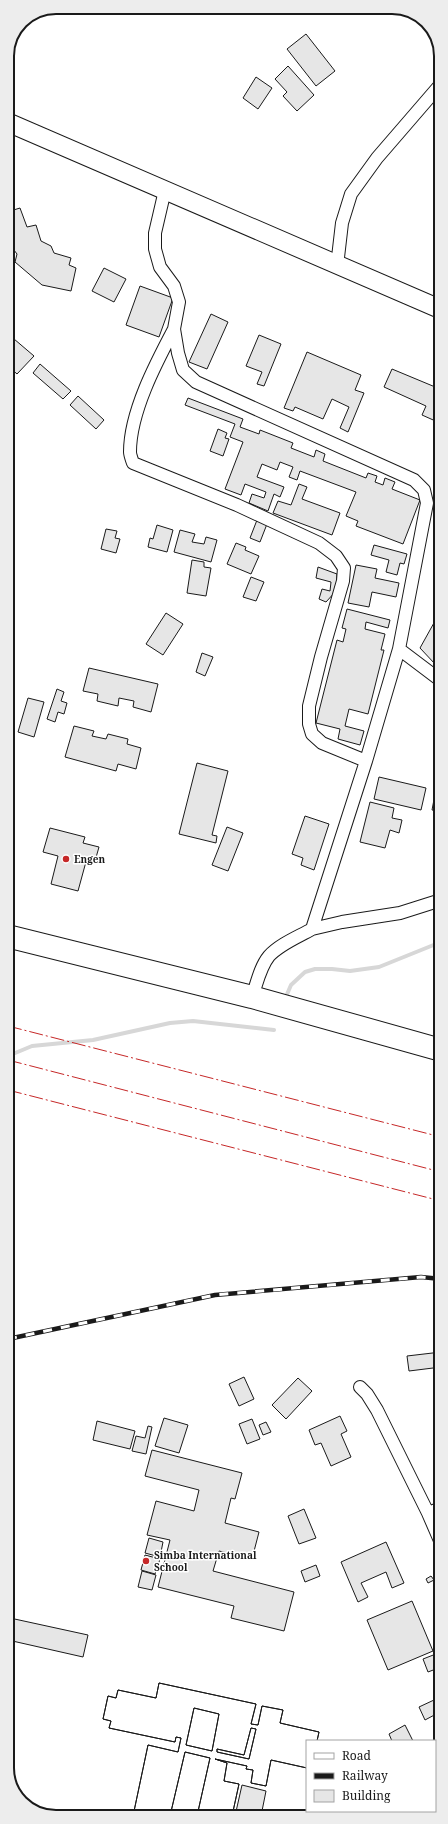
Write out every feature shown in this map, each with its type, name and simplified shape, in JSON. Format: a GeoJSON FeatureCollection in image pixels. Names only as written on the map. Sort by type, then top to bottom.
{"type":"FeatureCollection","features":[{"type":"Feature","properties":{"kind":"highway"},"geometry":{"type":"LineString","coordinates":[[14,938],[252,997],[434,1048]]}},
{"type":"Feature","properties":{"kind":"street"},"geometry":{"type":"LineString","coordinates":[[337,266],[342,223],[350,194],[377,158],[434,92]]}},
{"type":"Feature","properties":{"kind":"street"},"geometry":{"type":"LineString","coordinates":[[14,125],[337,266],[434,306]]}},
{"type":"Feature","properties":{"kind":"street"},"geometry":{"type":"LineString","coordinates":[[165,190],[155,233],[155,249],[160,266],[174,286],[179,302],[174,329],[157,361],[141,401],[133,428],[130,453],[133,463],[237,505],[319,543],[336,556],[344,568],[343,581],[321,657],[309,706],[309,724],[312,734],[322,743],[366,761]]}},
{"type":"Feature","properties":{"kind":"street"},"geometry":{"type":"LineString","coordinates":[[174,329],[178,353],[183,370],[196,382],[414,480],[424,490],[428,503],[399,649],[366,761],[312,929]]}},
{"type":"Feature","properties":{"kind":"street"},"geometry":{"type":"LineString","coordinates":[[399,649],[434,675]]}},
{"type":"Feature","properties":{"kind":"street"},"geometry":{"type":"LineString","coordinates":[[252,997],[261,971],[269,956],[284,945],[312,929],[342,922],[400,913],[434,902]]}},
{"type":"Feature","properties":{"kind":"street"},"geometry":{"type":"LineString","coordinates":[[360,1387],[367,1394],[377,1410],[434,1527]]}},
{"type":"Feature","properties":{"kind":"street"},"geometry":{"type":"LineString","coordinates":[[428,1513],[434,1511]]}},
{"type":"Feature","properties":{"kind":"building"},"geometry":{"type":"Polygon","coordinates":[[[306,34],[335,71],[316,86],[287,49],[306,34]]]}},
{"type":"Feature","properties":{"kind":"building"},"geometry":{"type":"Polygon","coordinates":[[[288,66],[314,95],[297,111],[283,96],[287,92],[275,79],[288,66]]]}},
{"type":"Feature","properties":{"kind":"building"},"geometry":{"type":"Polygon","coordinates":[[[256,77],[272,88],[258,109],[243,98],[256,77]]]}},
{"type":"Feature","properties":{"kind":"building"},"geometry":{"type":"Polygon","coordinates":[[[20,208],[27,227],[36,225],[41,241],[51,246],[54,253],[71,258],[69,265],[76,268],[71,291],[42,285],[15,262],[17,254],[14,250],[14,210],[20,208]]]}},
{"type":"Feature","properties":{"kind":"building"},"geometry":{"type":"Polygon","coordinates":[[[104,268],[126,279],[114,302],[92,291],[104,268]]]}},
{"type":"Feature","properties":{"kind":"building"},"geometry":{"type":"Polygon","coordinates":[[[140,286],[173,298],[159,337],[126,325],[140,286]]]}},
{"type":"Feature","properties":{"kind":"building"},"geometry":{"type":"Polygon","coordinates":[[[211,314],[228,322],[207,369],[189,362],[211,314]]]}},
{"type":"Feature","properties":{"kind":"building"},"geometry":{"type":"Polygon","coordinates":[[[259,335],[281,344],[264,386],[257,384],[262,372],[246,366],[259,335]]]}},
{"type":"Feature","properties":{"kind":"building"},"geometry":{"type":"Polygon","coordinates":[[[14,339],[34,356],[17,374],[14,371],[14,339]]]}},
{"type":"Feature","properties":{"kind":"building"},"geometry":{"type":"Polygon","coordinates":[[[307,352],[361,375],[355,390],[364,393],[348,432],[340,428],[349,407],[332,399],[323,419],[295,407],[293,411],[284,408],[307,352]]]}},
{"type":"Feature","properties":{"kind":"building"},"geometry":{"type":"Polygon","coordinates":[[[40,364],[71,391],[63,399],[33,373],[40,364]]]}},
{"type":"Feature","properties":{"kind":"building"},"geometry":{"type":"Polygon","coordinates":[[[392,369],[434,386],[434,420],[422,415],[426,406],[384,387],[392,369]]]}},
{"type":"Feature","properties":{"kind":"building"},"geometry":{"type":"Polygon","coordinates":[[[78,396],[104,420],[96,429],[70,405],[78,396]]]}},
{"type":"Feature","properties":{"kind":"building"},"geometry":{"type":"Polygon","coordinates":[[[188,398],[243,419],[240,427],[259,434],[260,430],[293,443],[291,448],[314,457],[316,450],[325,454],[323,461],[366,478],[368,473],[377,476],[375,482],[383,485],[385,478],[395,482],[392,489],[420,500],[403,544],[356,526],[358,521],[346,516],[356,492],[300,471],[297,480],[289,477],[293,467],[280,462],[277,470],[262,464],[257,477],[284,487],[280,497],[274,494],[268,511],[249,503],[252,494],[264,498],[266,492],[245,484],[241,495],[225,489],[243,442],[230,437],[235,424],[185,405],[188,398]]]}},
{"type":"Feature","properties":{"kind":"building"},"geometry":{"type":"Polygon","coordinates":[[[218,429],[227,433],[225,438],[229,439],[223,456],[210,451],[218,429]]]}},
{"type":"Feature","properties":{"kind":"building"},"geometry":{"type":"Polygon","coordinates":[[[299,484],[307,487],[302,499],[340,513],[332,535],[273,513],[278,501],[291,505],[299,484]]]}},
{"type":"Feature","properties":{"kind":"building"},"geometry":{"type":"Polygon","coordinates":[[[257,520],[267,524],[260,542],[250,538],[257,520]]]}},
{"type":"Feature","properties":{"kind":"building"},"geometry":{"type":"Polygon","coordinates":[[[157,525],[173,530],[167,552],[148,547],[150,538],[153,539],[157,525]]]}},
{"type":"Feature","properties":{"kind":"building"},"geometry":{"type":"Polygon","coordinates":[[[106,529],[117,531],[115,538],[120,539],[116,553],[101,549],[106,529]]]}},
{"type":"Feature","properties":{"kind":"building"},"geometry":{"type":"Polygon","coordinates":[[[180,530],[195,534],[192,542],[204,544],[206,537],[217,540],[211,562],[174,552],[180,530]]]}},
{"type":"Feature","properties":{"kind":"building"},"geometry":{"type":"Polygon","coordinates":[[[236,543],[246,547],[245,550],[259,556],[251,574],[227,564],[236,543]]]}},
{"type":"Feature","properties":{"kind":"building"},"geometry":{"type":"Polygon","coordinates":[[[374,545],[407,554],[404,564],[400,563],[397,575],[386,572],[389,560],[371,555],[374,545]]]}},
{"type":"Feature","properties":{"kind":"building"},"geometry":{"type":"Polygon","coordinates":[[[192,560],[204,562],[204,567],[211,568],[206,596],[187,593],[192,560]]]}},
{"type":"Feature","properties":{"kind":"building"},"geometry":{"type":"Polygon","coordinates":[[[356,565],[377,569],[375,578],[399,583],[396,597],[372,592],[369,607],[348,603],[356,565]]]}},
{"type":"Feature","properties":{"kind":"building"},"geometry":{"type":"Polygon","coordinates":[[[318,567],[337,574],[336,591],[326,602],[319,599],[322,589],[330,591],[331,582],[316,578],[318,567]]]}},
{"type":"Feature","properties":{"kind":"building"},"geometry":{"type":"Polygon","coordinates":[[[251,577],[264,582],[256,601],[243,597],[251,577]]]}},
{"type":"Feature","properties":{"kind":"building"},"geometry":{"type":"Polygon","coordinates":[[[347,609],[390,620],[388,628],[366,622],[365,629],[385,634],[381,650],[384,650],[368,714],[349,709],[345,726],[364,731],[360,745],[338,739],[340,729],[316,723],[337,640],[343,642],[346,629],[342,628],[347,609]]]}},
{"type":"Feature","properties":{"kind":"building"},"geometry":{"type":"Polygon","coordinates":[[[166,613],[183,624],[163,655],[146,644],[166,613]]]}},
{"type":"Feature","properties":{"kind":"building"},"geometry":{"type":"Polygon","coordinates":[[[434,623],[434,663],[420,648],[434,623]]]}},
{"type":"Feature","properties":{"kind":"building"},"geometry":{"type":"Polygon","coordinates":[[[202,653],[213,657],[205,676],[196,672],[202,653]]]}},
{"type":"Feature","properties":{"kind":"building"},"geometry":{"type":"Polygon","coordinates":[[[89,668],[158,684],[151,712],[133,707],[134,701],[119,698],[118,706],[97,701],[98,694],[83,691],[89,668]]]}},
{"type":"Feature","properties":{"kind":"building"},"geometry":{"type":"Polygon","coordinates":[[[57,689],[64,692],[61,701],[67,703],[64,714],[58,712],[55,722],[47,719],[57,689]]]}},
{"type":"Feature","properties":{"kind":"building"},"geometry":{"type":"Polygon","coordinates":[[[28,698],[44,702],[34,737],[18,732],[28,698]]]}},
{"type":"Feature","properties":{"kind":"building"},"geometry":{"type":"Polygon","coordinates":[[[74,726],[94,731],[92,736],[106,739],[108,734],[128,739],[127,744],[141,748],[136,769],[118,764],[116,771],[65,757],[74,726]]]}},
{"type":"Feature","properties":{"kind":"building"},"geometry":{"type":"Polygon","coordinates":[[[197,763],[228,771],[212,835],[217,836],[216,843],[179,834],[197,763]]]}},
{"type":"Feature","properties":{"kind":"building"},"geometry":{"type":"Polygon","coordinates":[[[379,777],[426,788],[421,810],[374,799],[379,777]]]}},
{"type":"Feature","properties":{"kind":"building"},"geometry":{"type":"Polygon","coordinates":[[[434,800],[434,810],[432,810],[434,800]]]}},
{"type":"Feature","properties":{"kind":"building"},"geometry":{"type":"Polygon","coordinates":[[[370,802],[394,808],[392,818],[402,820],[399,833],[390,830],[385,848],[360,842],[370,802]]]}},
{"type":"Feature","properties":{"kind":"building"},"geometry":{"type":"Polygon","coordinates":[[[305,816],[329,824],[314,870],[301,865],[303,858],[292,854],[305,816]]]}},
{"type":"Feature","properties":{"kind":"building"},"geometry":{"type":"Polygon","coordinates":[[[227,827],[243,833],[228,871],[212,865],[227,827]]]}},
{"type":"Feature","properties":{"kind":"building"},"geometry":{"type":"Polygon","coordinates":[[[50,828],[85,837],[83,843],[99,847],[95,861],[87,858],[78,891],[51,884],[58,856],[43,852],[50,828]]]}},
{"type":"Feature","properties":{"kind":"building"},"geometry":{"type":"Polygon","coordinates":[[[434,1353],[434,1368],[409,1371],[407,1356],[434,1353]]]}},
{"type":"Feature","properties":{"kind":"building"},"geometry":{"type":"Polygon","coordinates":[[[244,1377],[254,1399],[239,1406],[229,1384],[244,1377]]]}},
{"type":"Feature","properties":{"kind":"building"},"geometry":{"type":"Polygon","coordinates":[[[298,1378],[312,1391],[286,1419],[272,1405],[298,1378]]]}},
{"type":"Feature","properties":{"kind":"building"},"geometry":{"type":"Polygon","coordinates":[[[340,1416],[347,1431],[341,1434],[351,1457],[331,1466],[321,1443],[315,1445],[309,1430],[340,1416]]]}},
{"type":"Feature","properties":{"kind":"building"},"geometry":{"type":"Polygon","coordinates":[[[164,1418],[188,1425],[179,1453],[155,1446],[164,1418]]]}},
{"type":"Feature","properties":{"kind":"building"},"geometry":{"type":"Polygon","coordinates":[[[252,1419],[260,1439],[247,1444],[239,1424],[252,1419]]]}},
{"type":"Feature","properties":{"kind":"building"},"geometry":{"type":"Polygon","coordinates":[[[97,1421],[135,1431],[130,1449],[93,1440],[97,1421]]]}},
{"type":"Feature","properties":{"kind":"building"},"geometry":{"type":"Polygon","coordinates":[[[266,1422],[271,1432],[263,1435],[259,1425],[266,1422]]]}},
{"type":"Feature","properties":{"kind":"building"},"geometry":{"type":"Polygon","coordinates":[[[148,1426],[152,1427],[146,1454],[132,1451],[136,1436],[145,1438],[148,1426]]]}},
{"type":"Feature","properties":{"kind":"building"},"geometry":{"type":"Polygon","coordinates":[[[152,1450],[242,1473],[235,1499],[231,1498],[225,1523],[259,1532],[252,1559],[219,1551],[213,1571],[294,1592],[284,1631],[231,1618],[234,1606],[158,1587],[170,1540],[147,1535],[156,1501],[194,1511],[199,1490],[145,1476],[152,1450]]]}},
{"type":"Feature","properties":{"kind":"building"},"geometry":{"type":"Polygon","coordinates":[[[304,1509],[316,1538],[299,1544],[288,1516],[304,1509]]]}},
{"type":"Feature","properties":{"kind":"building"},"geometry":{"type":"Polygon","coordinates":[[[149,1538],[163,1542],[160,1557],[145,1553],[149,1538]]]}},
{"type":"Feature","properties":{"kind":"building"},"geometry":{"type":"Polygon","coordinates":[[[386,1542],[404,1583],[392,1588],[386,1572],[361,1583],[368,1597],[358,1602],[341,1562],[386,1542]]]}},
{"type":"Feature","properties":{"kind":"building"},"geometry":{"type":"Polygon","coordinates":[[[145,1555],[160,1559],[155,1574],[141,1570],[145,1555]]]}},
{"type":"Feature","properties":{"kind":"building"},"geometry":{"type":"Polygon","coordinates":[[[316,1565],[320,1576],[305,1582],[301,1571],[316,1565]]]}},
{"type":"Feature","properties":{"kind":"building"},"geometry":{"type":"Polygon","coordinates":[[[142,1571],[156,1575],[152,1590],[138,1587],[142,1571]]]}},
{"type":"Feature","properties":{"kind":"building"},"geometry":{"type":"Polygon","coordinates":[[[431,1576],[434,1580],[428,1583],[426,1579],[431,1576]]]}},
{"type":"Feature","properties":{"kind":"building"},"geometry":{"type":"Polygon","coordinates":[[[412,1601],[433,1651],[388,1670],[367,1620],[412,1601]]]}},
{"type":"Feature","properties":{"kind":"building"},"geometry":{"type":"Polygon","coordinates":[[[14,1619],[88,1635],[83,1657],[14,1641],[14,1619]]]}},
{"type":"Feature","properties":{"kind":"building"},"geometry":{"type":"Polygon","coordinates":[[[434,1655],[434,1670],[428,1672],[423,1659],[434,1655]]]}},
{"type":"Feature","properties":{"kind":"building"},"geometry":{"type":"Polygon","coordinates":[[[159,1683],[256,1704],[251,1724],[258,1725],[262,1706],[283,1710],[280,1723],[319,1732],[317,1740],[306,1740],[306,1768],[271,1760],[266,1786],[251,1783],[253,1770],[246,1769],[247,1766],[215,1759],[227,1763],[224,1781],[239,1784],[233,1810],[198,1810],[210,1758],[185,1752],[171,1810],[134,1810],[148,1745],[178,1752],[181,1738],[176,1737],[175,1742],[109,1728],[111,1721],[103,1719],[108,1696],[116,1698],[118,1690],[156,1698],[159,1683]],[[194,1708],[186,1745],[212,1751],[219,1714],[194,1708]],[[251,1728],[244,1755],[217,1749],[217,1752],[249,1759],[256,1729],[251,1728]]]}},
{"type":"Feature","properties":{"kind":"building"},"geometry":{"type":"Polygon","coordinates":[[[159,1683],[256,1704],[251,1724],[258,1725],[262,1706],[283,1710],[280,1723],[319,1732],[317,1740],[306,1740],[306,1768],[271,1760],[266,1786],[251,1783],[253,1770],[246,1769],[247,1766],[215,1759],[227,1763],[224,1781],[239,1784],[233,1810],[134,1810],[148,1745],[178,1752],[181,1738],[176,1737],[175,1742],[109,1728],[111,1721],[103,1719],[108,1696],[116,1698],[118,1690],[156,1698],[159,1683]]]}},
{"type":"Feature","properties":{"kind":"building"},"geometry":{"type":"Polygon","coordinates":[[[434,1700],[434,1715],[425,1720],[419,1707],[434,1700]]]}},
{"type":"Feature","properties":{"kind":"building"},"geometry":{"type":"Polygon","coordinates":[[[194,1708],[219,1714],[212,1751],[186,1745],[194,1708]]]}},
{"type":"Feature","properties":{"kind":"building"},"geometry":{"type":"Polygon","coordinates":[[[405,1725],[412,1740],[392,1740],[389,1734],[405,1725]]]}},
{"type":"Feature","properties":{"kind":"building"},"geometry":{"type":"Polygon","coordinates":[[[251,1728],[256,1729],[249,1759],[217,1752],[217,1749],[244,1755],[251,1728]]]}},
{"type":"Feature","properties":{"kind":"building"},"geometry":{"type":"Polygon","coordinates":[[[185,1752],[210,1758],[198,1810],[171,1810],[185,1752]]]}},
{"type":"Feature","properties":{"kind":"building"},"geometry":{"type":"Polygon","coordinates":[[[242,1785],[266,1791],[262,1810],[236,1810],[242,1785]]]}},
{"type":"Feature","properties":{"kind":"waterway"},"geometry":{"type":"LineString","coordinates":[[285,999],[291,985],[305,972],[315,969],[350,971],[379,967],[434,945]]}},
{"type":"Feature","properties":{"kind":"waterway"},"geometry":{"type":"LineString","coordinates":[[14,1054],[32,1046],[93,1040],[170,1023],[193,1021],[274,1030]]}},
{"type":"Feature","properties":{"kind":"railway"},"geometry":{"type":"LineString","coordinates":[[14,1338],[215,1295],[421,1277],[434,1278]]}},
{"type":"Feature","properties":{"kind":"power"},"geometry":{"type":"LineString","coordinates":[[14,1028],[434,1135]]}},
{"type":"Feature","properties":{"kind":"power"},"geometry":{"type":"LineString","coordinates":[[14,1062],[434,1170]]}},
{"type":"Feature","properties":{"kind":"power"},"geometry":{"type":"LineString","coordinates":[[14,1092],[434,1199]]}},
{"type":"Feature","properties":{"kind":"place","name":"Engen"},"geometry":{"type":"Point","coordinates":[66,859]}},
{"type":"Feature","properties":{"kind":"place","name":"Simba International School"},"geometry":{"type":"Point","coordinates":[146,1561]}}]}
